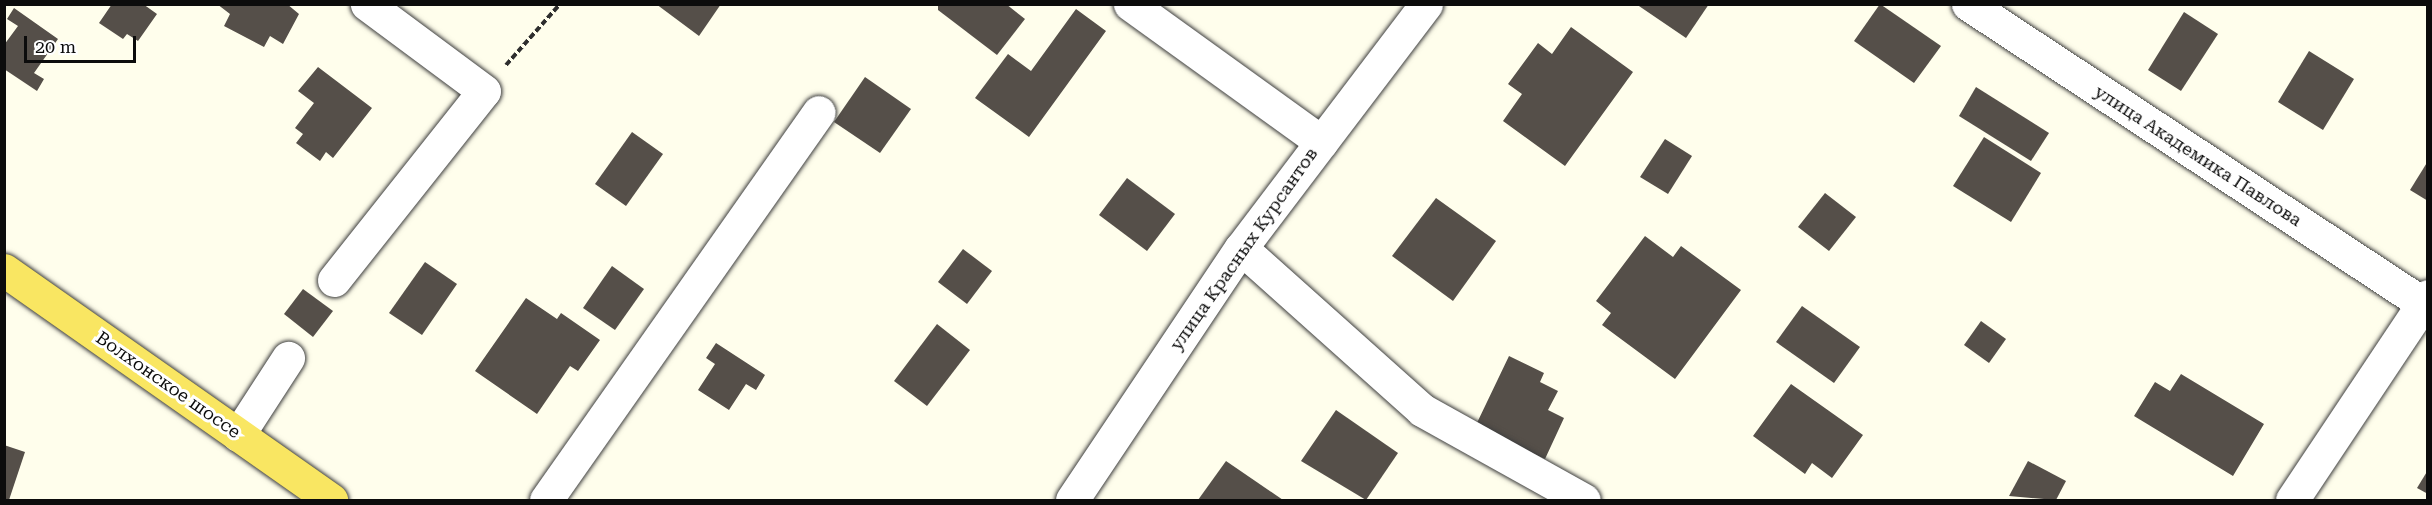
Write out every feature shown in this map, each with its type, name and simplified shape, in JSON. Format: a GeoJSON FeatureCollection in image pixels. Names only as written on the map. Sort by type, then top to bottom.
{"type":"FeatureCollection","features":[{"type":"Feature","properties":{"kind":"main road","name":"Волхонское шоссе"},"geometry":{"type":"LineString","coordinates":[[4,270],[331,501]]}},
{"type":"Feature","properties":{"kind":"street"},"geometry":{"type":"LineString","coordinates":[[334,280],[484,91],[367,4]]}},
{"type":"Feature","properties":{"kind":"street"},"geometry":{"type":"LineString","coordinates":[[1130,4],[1321,142]]}},
{"type":"Feature","properties":{"kind":"street","name":"улица Красных Курсантов"},"geometry":{"type":"LineString","coordinates":[[1072,501],[1241,248],[1426,4]]}},
{"type":"Feature","properties":{"kind":"street","name":"улица Академика Павлова"},"geometry":{"type":"LineString","coordinates":[[1968,4],[2426,302]]}},
{"type":"Feature","properties":{"kind":"street"},"geometry":{"type":"LineString","coordinates":[[546,501],[819,112]]}},
{"type":"Feature","properties":{"kind":"street"},"geometry":{"type":"LineString","coordinates":[[1241,248],[1422,410],[1584,501]]}},
{"type":"Feature","properties":{"kind":"street"},"geometry":{"type":"LineString","coordinates":[[2292,501],[2426,302]]}},
{"type":"Feature","properties":{"kind":"street"},"geometry":{"type":"LineString","coordinates":[[238,435],[288,358]]}},
{"type":"Feature","properties":{"kind":"path"},"geometry":{"type":"LineString","coordinates":[[484,91],[560,4]]}},
{"type":"Feature","properties":{"kind":"building"},"geometry":{"type":"Polygon","coordinates":[[[112,4],[143,4],[157,14],[138,41],[127,34],[123,39],[99,23],[112,4]]]}},
{"type":"Feature","properties":{"kind":"building"},"geometry":{"type":"Polygon","coordinates":[[[217,4],[287,4],[299,14],[283,44],[270,36],[264,47],[224,26],[230,14],[217,4]]]}},
{"type":"Feature","properties":{"kind":"building"},"geometry":{"type":"Polygon","coordinates":[[[656,4],[721,4],[699,36],[656,4]]]}},
{"type":"Feature","properties":{"kind":"building"},"geometry":{"type":"Polygon","coordinates":[[[938,4],[1006,4],[1025,19],[997,55],[938,10],[938,4]]]}},
{"type":"Feature","properties":{"kind":"building"},"geometry":{"type":"Polygon","coordinates":[[[1636,4],[1709,4],[1686,38],[1636,4]]]}},
{"type":"Feature","properties":{"kind":"building"},"geometry":{"type":"Polygon","coordinates":[[[1880,4],[1941,46],[1914,83],[1854,41],[1880,4]]]}},
{"type":"Feature","properties":{"kind":"building"},"geometry":{"type":"Polygon","coordinates":[[[14,8],[58,39],[34,73],[44,79],[37,91],[4,69],[4,45],[18,26],[7,19],[14,8]]]}},
{"type":"Feature","properties":{"kind":"building"},"geometry":{"type":"Polygon","coordinates":[[[1076,9],[1106,31],[1029,137],[975,98],[1008,54],[1031,71],[1076,9]]]}},
{"type":"Feature","properties":{"kind":"building"},"geometry":{"type":"Polygon","coordinates":[[[2184,12],[2218,34],[2181,91],[2148,70],[2184,12]]]}},
{"type":"Feature","properties":{"kind":"building"},"geometry":{"type":"Polygon","coordinates":[[[1571,27],[1633,72],[1565,166],[1503,121],[1522,94],[1508,84],[1538,43],[1552,54],[1571,27]]]}},
{"type":"Feature","properties":{"kind":"building"},"geometry":{"type":"Polygon","coordinates":[[[2309,51],[2354,79],[2323,130],[2278,102],[2309,51]]]}},
{"type":"Feature","properties":{"kind":"building"},"geometry":{"type":"Polygon","coordinates":[[[318,67],[372,108],[333,158],[326,152],[320,161],[296,143],[303,134],[295,128],[314,103],[298,91],[318,67]]]}},
{"type":"Feature","properties":{"kind":"building"},"geometry":{"type":"Polygon","coordinates":[[[865,77],[911,109],[880,153],[834,122],[865,77]]]}},
{"type":"Feature","properties":{"kind":"building"},"geometry":{"type":"Polygon","coordinates":[[[1976,87],[2049,133],[2031,161],[1959,116],[1976,87]]]}},
{"type":"Feature","properties":{"kind":"building"},"geometry":{"type":"Polygon","coordinates":[[[632,132],[663,154],[626,206],[595,184],[632,132]]]}},
{"type":"Feature","properties":{"kind":"building"},"geometry":{"type":"Polygon","coordinates":[[[1984,137],[2041,173],[2011,222],[1953,186],[1984,137]]]}},
{"type":"Feature","properties":{"kind":"building"},"geometry":{"type":"Polygon","coordinates":[[[1665,139],[1692,156],[1668,194],[1640,177],[1665,139]]]}},
{"type":"Feature","properties":{"kind":"building"},"geometry":{"type":"Polygon","coordinates":[[[2428,161],[2428,201],[2410,190],[2428,161]]]}},
{"type":"Feature","properties":{"kind":"building"},"geometry":{"type":"Polygon","coordinates":[[[1127,178],[1175,214],[1147,251],[1099,215],[1127,178]]]}},
{"type":"Feature","properties":{"kind":"building"},"geometry":{"type":"Polygon","coordinates":[[[1825,193],[1856,217],[1829,251],[1798,227],[1825,193]]]}},
{"type":"Feature","properties":{"kind":"building"},"geometry":{"type":"Polygon","coordinates":[[[1436,198],[1496,241],[1453,301],[1392,256],[1436,198]]]}},
{"type":"Feature","properties":{"kind":"building"},"geometry":{"type":"Polygon","coordinates":[[[1645,236],[1673,257],[1681,246],[1741,290],[1675,379],[1602,325],[1611,313],[1596,301],[1645,236]]]}},
{"type":"Feature","properties":{"kind":"building"},"geometry":{"type":"Polygon","coordinates":[[[963,249],[992,271],[967,304],[938,282],[963,249]]]}},
{"type":"Feature","properties":{"kind":"building"},"geometry":{"type":"Polygon","coordinates":[[[425,262],[457,284],[422,335],[389,313],[425,262]]]}},
{"type":"Feature","properties":{"kind":"building"},"geometry":{"type":"Polygon","coordinates":[[[612,266],[644,289],[615,330],[583,308],[612,266]]]}},
{"type":"Feature","properties":{"kind":"building"},"geometry":{"type":"Polygon","coordinates":[[[303,289],[333,311],[313,337],[284,314],[303,289]]]}},
{"type":"Feature","properties":{"kind":"building"},"geometry":{"type":"Polygon","coordinates":[[[526,298],[557,319],[561,313],[600,340],[578,371],[570,366],[537,414],[475,371],[526,298]]]}},
{"type":"Feature","properties":{"kind":"building"},"geometry":{"type":"Polygon","coordinates":[[[1802,306],[1860,347],[1834,383],[1776,342],[1802,306]]]}},
{"type":"Feature","properties":{"kind":"building"},"geometry":{"type":"Polygon","coordinates":[[[1981,321],[2006,339],[1989,363],[1964,345],[1981,321]]]}},
{"type":"Feature","properties":{"kind":"building"},"geometry":{"type":"Polygon","coordinates":[[[937,324],[970,350],[927,406],[894,381],[937,324]]]}},
{"type":"Feature","properties":{"kind":"building"},"geometry":{"type":"Polygon","coordinates":[[[716,343],[765,375],[756,390],[746,384],[729,410],[698,390],[715,364],[706,358],[716,343]]]}},
{"type":"Feature","properties":{"kind":"building"},"geometry":{"type":"Polygon","coordinates":[[[1509,356],[1544,373],[1540,382],[1558,391],[1548,410],[1564,418],[1545,459],[1475,427],[1509,356]]]}},
{"type":"Feature","properties":{"kind":"building"},"geometry":{"type":"Polygon","coordinates":[[[2181,374],[2264,424],[2233,476],[2134,416],[2155,382],[2170,391],[2181,374]]]}},
{"type":"Feature","properties":{"kind":"building"},"geometry":{"type":"Polygon","coordinates":[[[1791,384],[1863,435],[1832,478],[1812,463],[1805,474],[1753,436],[1791,384]]]}},
{"type":"Feature","properties":{"kind":"building"},"geometry":{"type":"Polygon","coordinates":[[[1336,410],[1398,453],[1366,500],[1301,461],[1336,410]]]}},
{"type":"Feature","properties":{"kind":"building"},"geometry":{"type":"Polygon","coordinates":[[[4,445],[25,452],[9,500],[4,500],[4,445]]]}},
{"type":"Feature","properties":{"kind":"building"},"geometry":{"type":"Polygon","coordinates":[[[1226,461],[1283,500],[1198,500],[1226,461]]]}},
{"type":"Feature","properties":{"kind":"building"},"geometry":{"type":"Polygon","coordinates":[[[2028,461],[2066,481],[2056,500],[2009,496],[2028,461]]]}},
{"type":"Feature","properties":{"kind":"building"},"geometry":{"type":"Polygon","coordinates":[[[2428,470],[2428,494],[2417,488],[2428,470]]]}}]}
